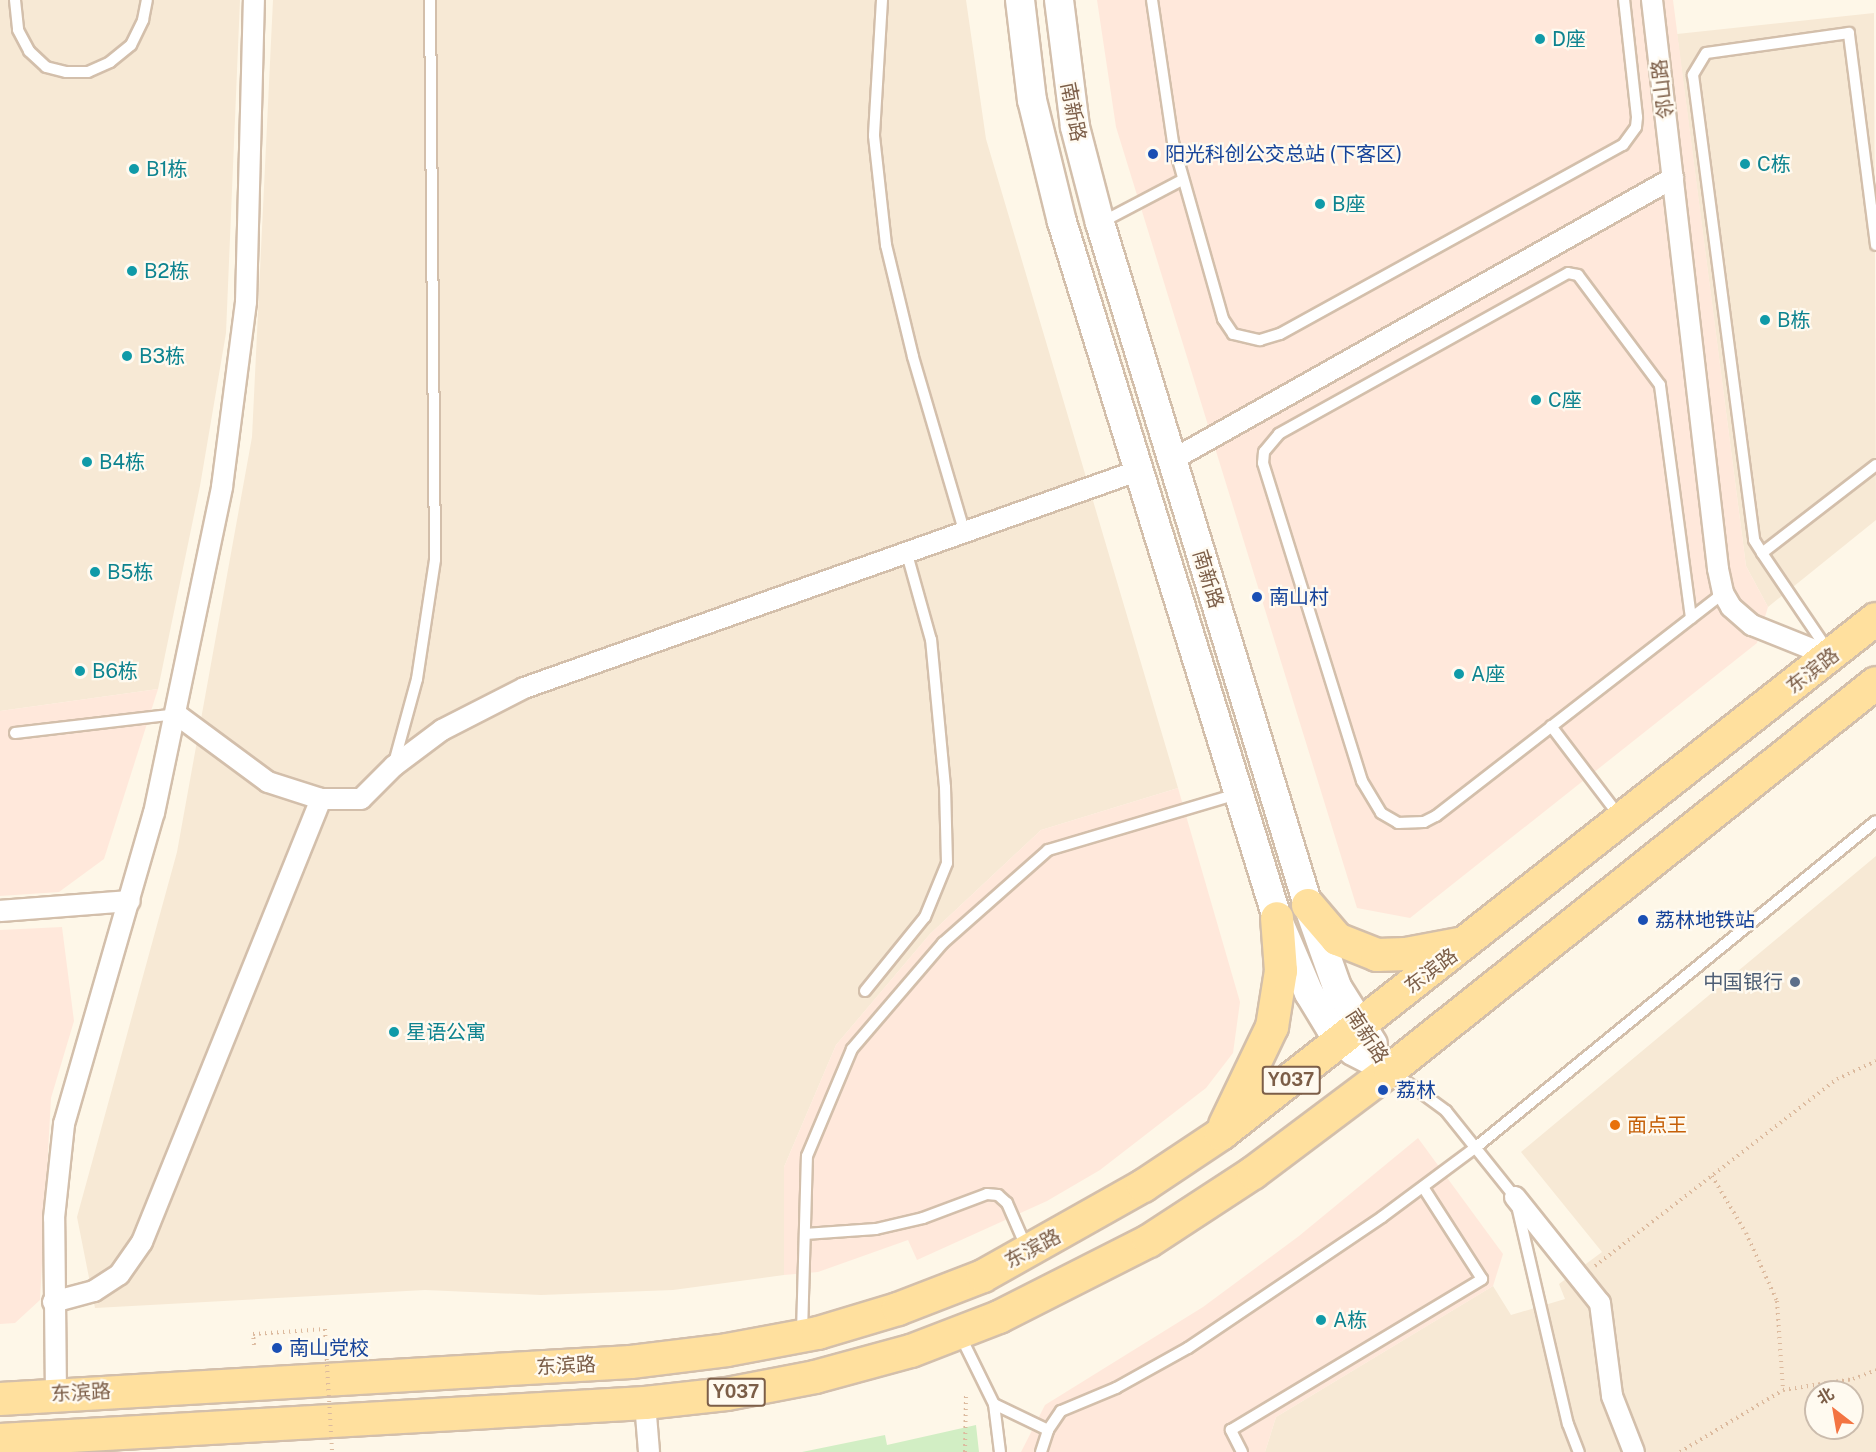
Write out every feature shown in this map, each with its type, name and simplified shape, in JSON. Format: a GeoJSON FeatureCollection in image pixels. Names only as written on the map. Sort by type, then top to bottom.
{"type":"FeatureCollection","features":[{"type":"Feature","properties":{"kind":"main road","name":"南新路"},"geometry":{"type":"LineString","coordinates":[[1020,0],[1024,53],[1045,159],[1277,918],[1314,1002],[1390,1070]]}},
{"type":"Feature","properties":{"kind":"main road","name":"南新路"},"geometry":{"type":"LineString","coordinates":[[1059,0],[1075,127],[1100,223],[1308,905],[1351,1033]]}},
{"type":"Feature","properties":{"kind":"main road","name":"东滨路"},"geometry":{"type":"LineString","coordinates":[[0,1399],[631,1362],[802,1336],[898,1309],[983,1276],[1143,1186],[1221,1134],[1832,657],[1876,619]]}},
{"type":"Feature","properties":{"kind":"main road"},"geometry":{"type":"LineString","coordinates":[[1390,1070],[1864,691],[1876,677]]}},
{"type":"Feature","properties":{"kind":"main road"},"geometry":{"type":"LineString","coordinates":[[1308,905],[1337,939],[1377,954],[1416,953],[1468,942]]}},
{"type":"Feature","properties":{"kind":"main road"},"geometry":{"type":"LineString","coordinates":[[1221,1134],[1272,1027],[1281,971],[1277,918]]}},
{"type":"Feature","properties":{"kind":"main road","name":"Y037"},"geometry":{"type":"LineString","coordinates":[[0,1440],[49,1444],[645,1403],[727,1394],[815,1377],[911,1351],[1085,1276],[1149,1241],[1253,1173],[1390,1070]]}},
{"type":"Feature","properties":{"kind":"street"},"geometry":{"type":"LineString","coordinates":[[56,1395],[53,1302],[54,1218],[64,1124],[130,901],[176,714],[222,487],[246,302],[254,0]]}},
{"type":"Feature","properties":{"kind":"street","name":"邻山路"},"geometry":{"type":"LineString","coordinates":[[1652,0],[1718,569],[1724,592]]}},
{"type":"Feature","properties":{"kind":"street"},"geometry":{"type":"LineString","coordinates":[[1172,460],[1673,178]]}},
{"type":"Feature","properties":{"kind":"street"},"geometry":{"type":"LineString","coordinates":[[176,714],[268,782],[321,799],[361,799],[393,766],[442,730],[524,688],[966,534],[1140,470]]}},
{"type":"Feature","properties":{"kind":"street"},"geometry":{"type":"LineString","coordinates":[[1724,592],[1731,607],[1752,625],[1832,657]]}},
{"type":"Feature","properties":{"kind":"street"},"geometry":{"type":"LineString","coordinates":[[53,1302],[94,1291],[119,1275],[142,1242],[321,799]]}},
{"type":"Feature","properties":{"kind":"street"},"geometry":{"type":"LineString","coordinates":[[0,911],[130,901]]}},
{"type":"Feature","properties":{"kind":"street"},"geometry":{"type":"LineString","coordinates":[[1515,1197],[1600,1303],[1612,1396],[1634,1452]]}},
{"type":"Feature","properties":{"kind":"street"},"geometry":{"type":"LineString","coordinates":[[645,1403],[649,1452]]}},
{"type":"Feature","properties":{"kind":"lane"},"geometry":{"type":"LineString","coordinates":[[15,0],[18,30],[28,51],[46,67],[66,72],[88,72],[110,62],[131,45],[144,20],[147,0]]}},
{"type":"Feature","properties":{"kind":"lane"},"geometry":{"type":"LineString","coordinates":[[393,766],[417,679],[435,560],[430,0]]}},
{"type":"Feature","properties":{"kind":"lane"},"geometry":{"type":"LineString","coordinates":[[882,0],[874,136],[886,245],[913,357],[966,534]]}},
{"type":"Feature","properties":{"kind":"lane"},"geometry":{"type":"LineString","coordinates":[[1152,0],[1163,92],[1182,180],[1227,328],[1233,334],[1249,340],[1280,334],[1623,145],[1636,127],[1637,117],[1624,0]]}},
{"type":"Feature","properties":{"kind":"lane"},"geometry":{"type":"LineString","coordinates":[[1832,657],[1754,540],[1693,75],[1706,52],[1849,33],[1876,245]]}},
{"type":"Feature","properties":{"kind":"lane"},"geometry":{"type":"LineString","coordinates":[[1100,223],[1182,180]]}},
{"type":"Feature","properties":{"kind":"lane"},"geometry":{"type":"LineString","coordinates":[[1690,618],[1660,385],[1578,275],[1568,273],[1269,442],[1263,463],[1362,781],[1381,813],[1398,824],[1424,822],[1724,592]]}},
{"type":"Feature","properties":{"kind":"lane"},"geometry":{"type":"LineString","coordinates":[[1762,553],[1868,475],[1876,465]]}},
{"type":"Feature","properties":{"kind":"lane"},"geometry":{"type":"LineString","coordinates":[[865,991],[925,918],[946,863],[945,787],[932,640],[907,554]]}},
{"type":"Feature","properties":{"kind":"lane"},"geometry":{"type":"LineString","coordinates":[[15,733],[176,714]]}},
{"type":"Feature","properties":{"kind":"lane"},"geometry":{"type":"LineString","coordinates":[[1551,726],[1622,819]]}},
{"type":"Feature","properties":{"kind":"lane"},"geometry":{"type":"LineString","coordinates":[[802,1336],[807,1156],[852,1049],[943,943],[1048,850],[1239,793]]}},
{"type":"Feature","properties":{"kind":"lane"},"geometry":{"type":"LineString","coordinates":[[1041,1452],[1048,1430],[1062,1411],[1116,1388],[1188,1348],[1306,1271],[1423,1187],[1476,1148],[1876,821]]}},
{"type":"Feature","properties":{"kind":"lane"},"geometry":{"type":"LineString","coordinates":[[1390,1070],[1434,1100],[1515,1197],[1568,1424],[1579,1452]]}},
{"type":"Feature","properties":{"kind":"lane"},"geometry":{"type":"LineString","coordinates":[[1242,1452],[1231,1430],[1482,1279],[1423,1187]]}},
{"type":"Feature","properties":{"kind":"lane"},"geometry":{"type":"LineString","coordinates":[[805,1234],[876,1229],[923,1218],[987,1194],[998,1195],[1007,1203],[1028,1252]]}},
{"type":"Feature","properties":{"kind":"lane"},"geometry":{"type":"LineString","coordinates":[[959,1332],[994,1404],[1000,1452]]}},
{"type":"Feature","properties":{"kind":"lane"},"geometry":{"type":"LineString","coordinates":[[994,1404],[1048,1430]]}},
{"type":"Feature","properties":{"kind":"path"},"geometry":{"type":"LineString","coordinates":[[1581,1277],[1838,1079],[1876,1061]]}},
{"type":"Feature","properties":{"kind":"path"},"geometry":{"type":"LineString","coordinates":[[1712,1176],[1746,1233],[1777,1301],[1783,1390]]}},
{"type":"Feature","properties":{"kind":"path"},"geometry":{"type":"LineString","coordinates":[[254,1345],[253,1334],[325,1329],[332,1452]]}},
{"type":"Feature","properties":{"kind":"path"},"geometry":{"type":"LineString","coordinates":[[1680,1452],[1783,1390],[1853,1379],[1876,1370]]}},
{"type":"Feature","properties":{"kind":"path"},"geometry":{"type":"LineString","coordinates":[[965,1452],[966,1395]]}},
{"type":"Feature","properties":{"kind":"shaded area"},"geometry":{"type":"Polygon","coordinates":[[[0,0],[240,0],[226,333],[200,486],[158,689],[0,711],[0,0]]]}},
{"type":"Feature","properties":{"kind":"shaded area"},"geometry":{"type":"Polygon","coordinates":[[[273,0],[966,0],[986,139],[1178,788],[1041,830],[930,934],[836,1045],[784,1167],[784,1275],[673,1290],[541,1295],[425,1290],[95,1308],[77,1217],[177,852],[252,437],[273,0]]]}},
{"type":"Feature","properties":{"kind":"shaded area"},"geometry":{"type":"Polygon","coordinates":[[[1097,0],[1673,0],[1746,566],[1768,607],[1757,643],[1410,918],[1357,908],[1116,127],[1097,0]]]}},
{"type":"Feature","properties":{"kind":"shaded area"},"geometry":{"type":"Polygon","coordinates":[[[1874,13],[1876,520],[1768,607],[1746,566],[1677,34],[1874,13]]]}},
{"type":"Feature","properties":{"kind":"shaded area"},"geometry":{"type":"Polygon","coordinates":[[[158,689],[104,859],[59,892],[0,896],[0,711],[158,689]]]}},
{"type":"Feature","properties":{"kind":"shaded area"},"geometry":{"type":"Polygon","coordinates":[[[1178,788],[1240,1002],[1233,1053],[1206,1088],[1100,1170],[1047,1201],[917,1260],[908,1240],[818,1272],[784,1275],[784,1167],[836,1045],[930,934],[1041,830],[1178,788]]]}},
{"type":"Feature","properties":{"kind":"shaded area"},"geometry":{"type":"Polygon","coordinates":[[[1876,856],[1876,1452],[1265,1452],[1276,1417],[1493,1286],[1511,1315],[1565,1299],[1559,1284],[1602,1252],[1521,1152],[1876,856]]]}},
{"type":"Feature","properties":{"kind":"shaded area"},"geometry":{"type":"Polygon","coordinates":[[[62,927],[74,1021],[51,1098],[40,1300],[15,1323],[0,1324],[0,930],[62,927]]]}},
{"type":"Feature","properties":{"kind":"shaded area"},"geometry":{"type":"Polygon","coordinates":[[[1418,1138],[1503,1254],[1493,1286],[1276,1417],[1265,1452],[1021,1452],[1045,1405],[1203,1307],[1299,1236],[1418,1138]]]}},
{"type":"Feature","properties":{"kind":"green space"},"geometry":{"type":"Polygon","coordinates":[[[976,1425],[979,1452],[802,1452],[885,1435],[887,1445],[976,1425]]]}},
{"type":"Feature","properties":{"kind":"place","name":"D座"},"geometry":{"type":"Point","coordinates":[1540,39]}},
{"type":"Feature","properties":{"kind":"place","name":"阳光科创公交总站 (下客区)"},"geometry":{"type":"Point","coordinates":[1153,154]}},
{"type":"Feature","properties":{"kind":"place","name":"C栋"},"geometry":{"type":"Point","coordinates":[1745,164]}},
{"type":"Feature","properties":{"kind":"place","name":"B1栋"},"geometry":{"type":"Point","coordinates":[134,169]}},
{"type":"Feature","properties":{"kind":"place","name":"B座"},"geometry":{"type":"Point","coordinates":[1320,204]}},
{"type":"Feature","properties":{"kind":"place","name":"B2栋"},"geometry":{"type":"Point","coordinates":[132,271]}},
{"type":"Feature","properties":{"kind":"place","name":"B栋"},"geometry":{"type":"Point","coordinates":[1765,320]}},
{"type":"Feature","properties":{"kind":"place","name":"B3栋"},"geometry":{"type":"Point","coordinates":[127,356]}},
{"type":"Feature","properties":{"kind":"place","name":"C座"},"geometry":{"type":"Point","coordinates":[1536,400]}},
{"type":"Feature","properties":{"kind":"place","name":"B4栋"},"geometry":{"type":"Point","coordinates":[87,462]}},
{"type":"Feature","properties":{"kind":"place","name":"B5栋"},"geometry":{"type":"Point","coordinates":[95,572]}},
{"type":"Feature","properties":{"kind":"place","name":"南山村"},"geometry":{"type":"Point","coordinates":[1257,597]}},
{"type":"Feature","properties":{"kind":"place","name":"B6栋"},"geometry":{"type":"Point","coordinates":[80,671]}},
{"type":"Feature","properties":{"kind":"place","name":"A座"},"geometry":{"type":"Point","coordinates":[1459,674]}},
{"type":"Feature","properties":{"kind":"place","name":"荔林地铁站"},"geometry":{"type":"Point","coordinates":[1643,920]}},
{"type":"Feature","properties":{"kind":"place","name":"中国银行"},"geometry":{"type":"Point","coordinates":[1795,982]}},
{"type":"Feature","properties":{"kind":"place","name":"星语公寓"},"geometry":{"type":"Point","coordinates":[394,1032]}},
{"type":"Feature","properties":{"kind":"place","name":"荔林"},"geometry":{"type":"Point","coordinates":[1383,1090]}},
{"type":"Feature","properties":{"kind":"place","name":"面点王"},"geometry":{"type":"Point","coordinates":[1615,1125]}},
{"type":"Feature","properties":{"kind":"place","name":"A栋"},"geometry":{"type":"Point","coordinates":[1321,1320]}},
{"type":"Feature","properties":{"kind":"place","name":"南山党校"},"geometry":{"type":"Point","coordinates":[277,1348]}}]}
